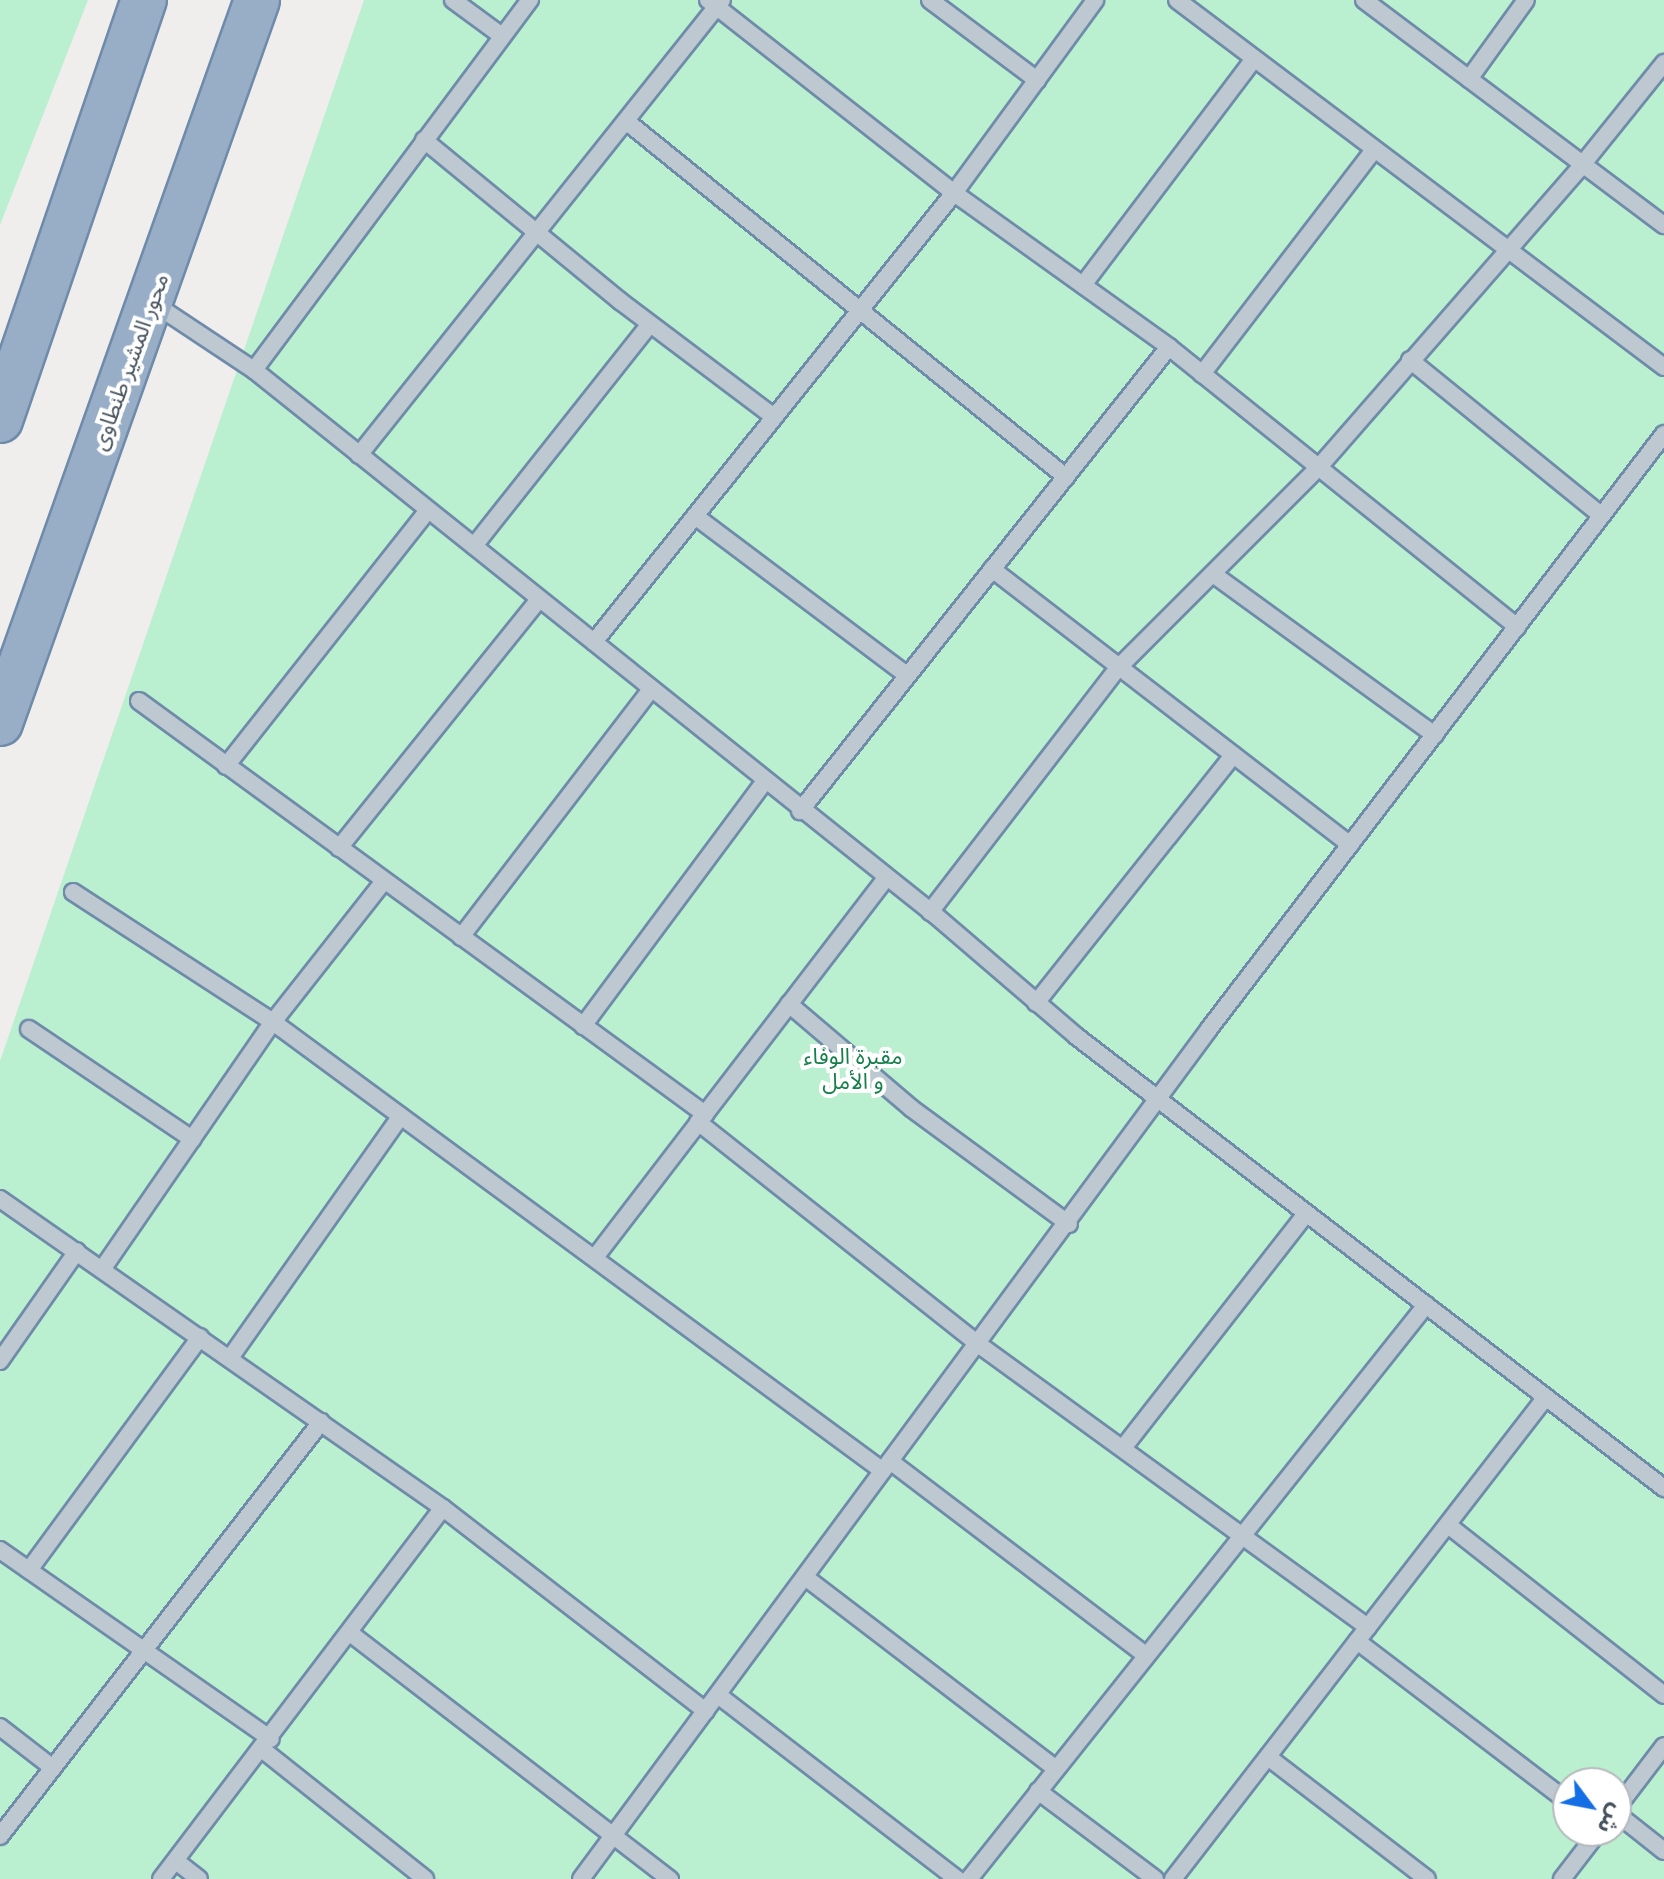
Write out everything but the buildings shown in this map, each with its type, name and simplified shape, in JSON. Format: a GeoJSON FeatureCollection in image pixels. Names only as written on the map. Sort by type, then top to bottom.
{"type":"FeatureCollection","features":[{"type":"Feature","properties":{"kind":"highway"},"geometry":{"type":"LineString","coordinates":[[0,420],[144,0]]}},
{"type":"Feature","properties":{"kind":"highway","name":"محور المشير طنطاوى"},"geometry":{"type":"LineString","coordinates":[[0,723],[257,0]]}},
{"type":"Feature","properties":{"kind":"lane"},"geometry":{"type":"LineString","coordinates":[[453,0],[502,36]]}},
{"type":"Feature","properties":{"kind":"lane"},"geometry":{"type":"LineString","coordinates":[[254,370],[530,0]]}},
{"type":"Feature","properties":{"kind":"lane"},"geometry":{"type":"LineString","coordinates":[[930,0],[1037,80]]}},
{"type":"Feature","properties":{"kind":"lane"},"geometry":{"type":"LineString","coordinates":[[594,642],[954,193],[1095,0]]}},
{"type":"Feature","properties":{"kind":"lane"},"geometry":{"type":"LineString","coordinates":[[1177,0],[1504,250],[1664,367]]}},
{"type":"Feature","properties":{"kind":"lane"},"geometry":{"type":"LineString","coordinates":[[1364,0],[1664,225]]}},
{"type":"Feature","properties":{"kind":"lane"},"geometry":{"type":"LineString","coordinates":[[1469,79],[1526,0]]}},
{"type":"Feature","properties":{"kind":"lane"},"geometry":{"type":"LineString","coordinates":[[359,455],[626,121],[716,2],[954,193],[1169,347],[1517,627]]}},
{"type":"Feature","properties":{"kind":"lane"},"geometry":{"type":"LineString","coordinates":[[1083,285],[1254,59]]}},
{"type":"Feature","properties":{"kind":"lane"},"geometry":{"type":"LineString","coordinates":[[930,912],[1119,667],[1319,467],[1504,250],[1582,165],[1664,63]]}},
{"type":"Feature","properties":{"kind":"lane"},"geometry":{"type":"LineString","coordinates":[[626,121],[1066,477]]}},
{"type":"Feature","properties":{"kind":"lane"},"geometry":{"type":"LineString","coordinates":[[424,140],[650,324],[774,417]]}},
{"type":"Feature","properties":{"kind":"lane"},"geometry":{"type":"LineString","coordinates":[[1202,374],[1374,150]]}},
{"type":"Feature","properties":{"kind":"lane"},"geometry":{"type":"LineString","coordinates":[[152,302],[254,370],[800,811],[930,912],[1036,1003],[1160,1102],[1664,1488]]}},
{"type":"Feature","properties":{"kind":"lane"},"geometry":{"type":"LineString","coordinates":[[474,546],[650,324]]}},
{"type":"Feature","properties":{"kind":"lane"},"geometry":{"type":"LineString","coordinates":[[800,811],[1169,347]]}},
{"type":"Feature","properties":{"kind":"lane"},"geometry":{"type":"LineString","coordinates":[[1410,360],[1602,516]]}},
{"type":"Feature","properties":{"kind":"lane"},"geometry":{"type":"LineString","coordinates":[[581,1879],[1350,845],[1664,434]]}},
{"type":"Feature","properties":{"kind":"lane"},"geometry":{"type":"LineString","coordinates":[[226,766],[428,510]]}},
{"type":"Feature","properties":{"kind":"lane"},"geometry":{"type":"LineString","coordinates":[[695,516],[907,675]]}},
{"type":"Feature","properties":{"kind":"lane"},"geometry":{"type":"LineString","coordinates":[[992,569],[1350,845]]}},
{"type":"Feature","properties":{"kind":"lane"},"geometry":{"type":"LineString","coordinates":[[1213,574],[1435,735]]}},
{"type":"Feature","properties":{"kind":"lane"},"geometry":{"type":"LineString","coordinates":[[339,848],[539,599]]}},
{"type":"Feature","properties":{"kind":"lane"},"geometry":{"type":"LineString","coordinates":[[461,937],[651,689]]}},
{"type":"Feature","properties":{"kind":"lane"},"geometry":{"type":"LineString","coordinates":[[139,701],[583,1026],[978,1344],[1244,1534],[1368,1627]]}},
{"type":"Feature","properties":{"kind":"lane"},"geometry":{"type":"LineString","coordinates":[[1036,1003],[1233,755]]}},
{"type":"Feature","properties":{"kind":"lane"},"geometry":{"type":"LineString","coordinates":[[583,1026],[764,782]]}},
{"type":"Feature","properties":{"kind":"lane"},"geometry":{"type":"LineString","coordinates":[[596,1256],[886,878]]}},
{"type":"Feature","properties":{"kind":"lane"},"geometry":{"type":"LineString","coordinates":[[103,1268],[273,1022],[384,881]]}},
{"type":"Feature","properties":{"kind":"lane"},"geometry":{"type":"LineString","coordinates":[[73,892],[273,1022],[1146,1655]]}},
{"type":"Feature","properties":{"kind":"lane"},"geometry":{"type":"LineString","coordinates":[[789,1004],[911,1108],[1069,1224]]}},
{"type":"Feature","properties":{"kind":"lane"},"geometry":{"type":"LineString","coordinates":[[29,1029],[192,1139]]}},
{"type":"Feature","properties":{"kind":"lane"},"geometry":{"type":"LineString","coordinates":[[230,1358],[401,1116]]}},
{"type":"Feature","properties":{"kind":"lane"},"geometry":{"type":"LineString","coordinates":[[0,1199],[443,1508],[706,1711]]}},
{"type":"Feature","properties":{"kind":"lane"},"geometry":{"type":"LineString","coordinates":[[1123,1448],[1306,1214]]}},
{"type":"Feature","properties":{"kind":"lane"},"geometry":{"type":"LineString","coordinates":[[0,1361],[77,1251]]}},
{"type":"Feature","properties":{"kind":"lane"},"geometry":{"type":"LineString","coordinates":[[969,1879],[1426,1305]]}},
{"type":"Feature","properties":{"kind":"lane"},"geometry":{"type":"LineString","coordinates":[[29,1570],[200,1337]]}},
{"type":"Feature","properties":{"kind":"lane"},"geometry":{"type":"LineString","coordinates":[[1173,1879],[1546,1397]]}},
{"type":"Feature","properties":{"kind":"lane"},"geometry":{"type":"LineString","coordinates":[[0,1836],[321,1422]]}},
{"type":"Feature","properties":{"kind":"lane"},"geometry":{"type":"LineString","coordinates":[[161,1879],[267,1744],[443,1508]]}},
{"type":"Feature","properties":{"kind":"lane"},"geometry":{"type":"LineString","coordinates":[[1448,1525],[1664,1695]]}},
{"type":"Feature","properties":{"kind":"lane"},"geometry":{"type":"LineString","coordinates":[[0,1550],[146,1650],[267,1744],[425,1879]]}},
{"type":"Feature","properties":{"kind":"lane"},"geometry":{"type":"LineString","coordinates":[[805,1577],[1056,1769]]}},
{"type":"Feature","properties":{"kind":"lane"},"geometry":{"type":"LineString","coordinates":[[350,1633],[670,1879]]}},
{"type":"Feature","properties":{"kind":"lane"},"geometry":{"type":"LineString","coordinates":[[1357,1641],[1552,1790]]}},
{"type":"Feature","properties":{"kind":"lane"},"geometry":{"type":"LineString","coordinates":[[718,1695],[957,1879]]}},
{"type":"Feature","properties":{"kind":"lane"},"geometry":{"type":"LineString","coordinates":[[0,1727],[53,1768]]}},
{"type":"Feature","properties":{"kind":"lane"},"geometry":{"type":"LineString","coordinates":[[1632,1789],[1664,1746]]}},
{"type":"Feature","properties":{"kind":"lane"},"geometry":{"type":"LineString","coordinates":[[1268,1757],[1427,1879]]}},
{"type":"Feature","properties":{"kind":"lane"},"geometry":{"type":"LineString","coordinates":[[1038,1791],[1155,1879]]}},
{"type":"Feature","properties":{"kind":"lane"},"geometry":{"type":"LineString","coordinates":[[1632,1824],[1664,1851]]}},
{"type":"Feature","properties":{"kind":"lane"},"geometry":{"type":"LineString","coordinates":[[1562,1879],[1587,1847]]}},
{"type":"Feature","properties":{"kind":"lane"},"geometry":{"type":"LineString","coordinates":[[176,1861],[199,1879]]}},
{"type":"Feature","properties":{"kind":"green space"},"geometry":{"type":"Polygon","coordinates":[[[0,0],[88,0],[0,225],[0,0]]]}},
{"type":"Feature","properties":{"kind":"green space","name":"مقبرة الوفاء و الأمل"},"geometry":{"type":"Polygon","coordinates":[[[364,0],[1664,0],[1664,1879],[0,1879],[0,1061],[364,0]]]}}]}
